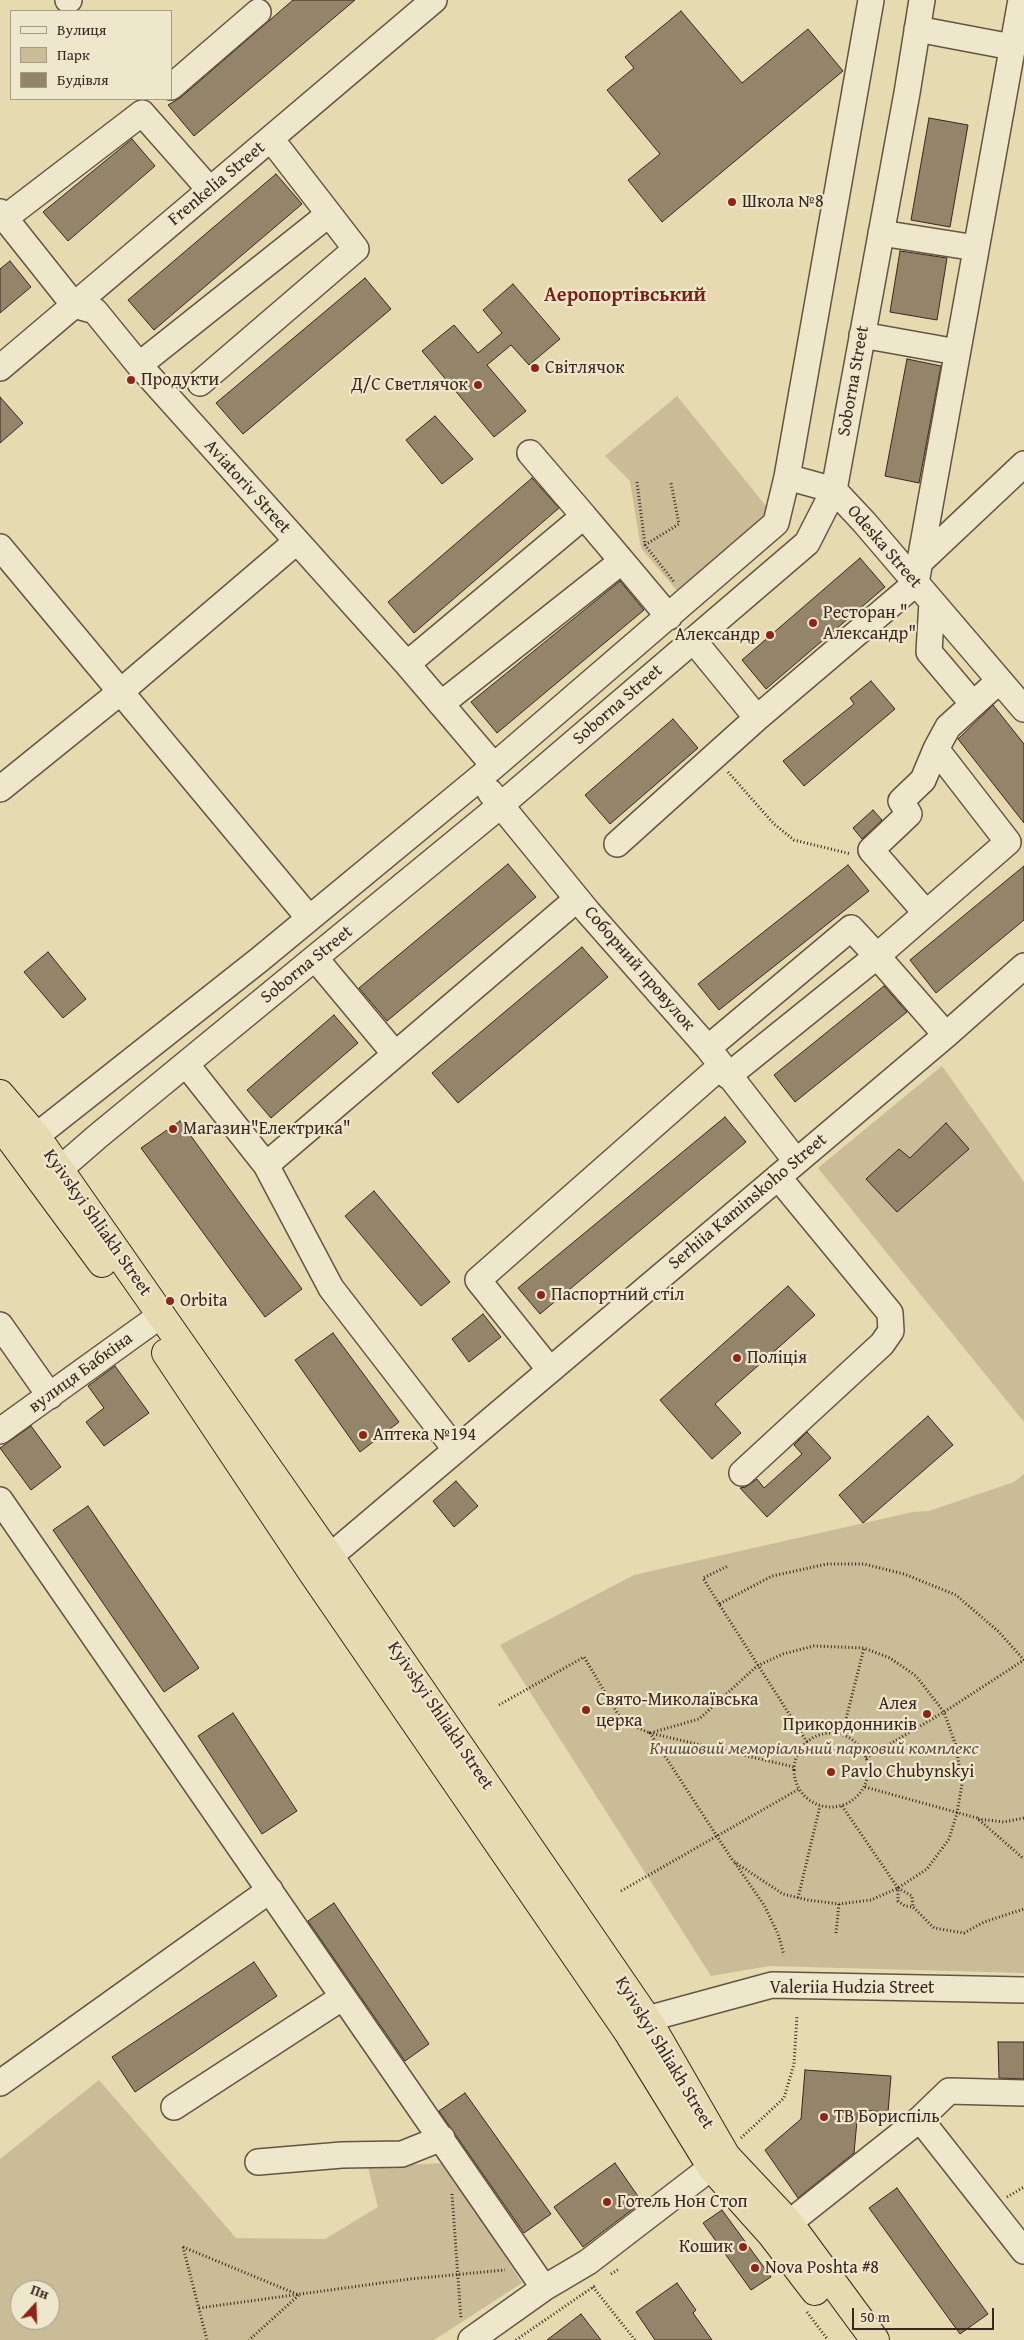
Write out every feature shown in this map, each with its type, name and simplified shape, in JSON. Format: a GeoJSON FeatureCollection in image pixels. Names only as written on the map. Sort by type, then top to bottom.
{"type":"FeatureCollection","features":[{"type":"Feature","properties":{"kind":"highway","name":"Kyivskyi Shliakh Street"},"geometry":{"type":"LineString","coordinates":[[0,1094],[28,1143],[154,1320],[638,2026],[725,2155],[772,2235],[853,2340]]}},
{"type":"Feature","properties":{"kind":"highway","name":"Kyivskyi Shliakh Street"},"geometry":{"type":"LineString","coordinates":[[0,1126],[28,1143]]}},
{"type":"Feature","properties":{"kind":"highway","name":"Kyivskyi Shliakh Street"},"geometry":{"type":"LineString","coordinates":[[725,2155],[789,2223],[875,2340]]}},
{"type":"Feature","properties":{"kind":"street","name":"Frenkelia Street"},"geometry":{"type":"LineString","coordinates":[[0,368],[434,0]]}},
{"type":"Feature","properties":{"kind":"street","name":"Soborna Street"},"geometry":{"type":"LineString","coordinates":[[28,1143],[309,918],[486,773],[776,523],[787,477],[871,0]]}},
{"type":"Feature","properties":{"kind":"street","name":"Soborna Street"},"geometry":{"type":"LineString","coordinates":[[52,1176],[501,806],[807,543],[834,490],[922,0]]}},
{"type":"Feature","properties":{"kind":"street"},"geometry":{"type":"LineString","coordinates":[[918,572],[976,248],[1018,54],[1021,0]]}},
{"type":"Feature","properties":{"kind":"street"},"geometry":{"type":"LineString","coordinates":[[172,86],[258,12]]}},
{"type":"Feature","properties":{"kind":"street"},"geometry":{"type":"LineString","coordinates":[[917,29],[1018,54]]}},
{"type":"Feature","properties":{"kind":"street"},"geometry":{"type":"LineString","coordinates":[[74,305],[2,215],[150,106],[210,190]]}},
{"type":"Feature","properties":{"kind":"street"},"geometry":{"type":"LineString","coordinates":[[200,383],[356,249],[271,139]]}},
{"type":"Feature","properties":{"kind":"street"},"geometry":{"type":"LineString","coordinates":[[139,365],[329,214]]}},
{"type":"Feature","properties":{"kind":"street"},"geometry":{"type":"LineString","coordinates":[[881,233],[976,248]]}},
{"type":"Feature","properties":{"kind":"street","name":"Aviatoriv Street"},"geometry":{"type":"LineString","coordinates":[[74,305],[95,311],[139,365],[407,664],[440,704],[486,773]]}},
{"type":"Feature","properties":{"kind":"street"},"geometry":{"type":"LineString","coordinates":[[862,335],[957,352]]}},
{"type":"Feature","properties":{"kind":"street"},"geometry":{"type":"LineString","coordinates":[[530,453],[668,617]]}},
{"type":"Feature","properties":{"kind":"street"},"geometry":{"type":"LineString","coordinates":[[617,844],[918,572],[1024,464]]}},
{"type":"Feature","properties":{"kind":"street","name":"Odeska Street"},"geometry":{"type":"LineString","coordinates":[[787,477],[834,490],[918,572],[932,602],[1024,709]]}},
{"type":"Feature","properties":{"kind":"street"},"geometry":{"type":"LineString","coordinates":[[407,664],[584,516]]}},
{"type":"Feature","properties":{"kind":"street"},"geometry":{"type":"LineString","coordinates":[[0,789],[119,693],[296,542]]}},
{"type":"Feature","properties":{"kind":"street"},"geometry":{"type":"LineString","coordinates":[[0,547],[119,693],[309,918]]}},
{"type":"Feature","properties":{"kind":"street"},"geometry":{"type":"LineString","coordinates":[[440,704],[622,562]]}},
{"type":"Feature","properties":{"kind":"street"},"geometry":{"type":"LineString","coordinates":[[932,602],[929,652],[973,704]]}},
{"type":"Feature","properties":{"kind":"street"},"geometry":{"type":"LineString","coordinates":[[694,640],[757,718]]}},
{"type":"Feature","properties":{"kind":"street"},"geometry":{"type":"LineString","coordinates":[[926,913],[871,850],[909,814],[900,801],[923,780],[948,727],[999,681]]}},
{"type":"Feature","properties":{"kind":"street"},"geometry":{"type":"LineString","coordinates":[[719,1063],[877,956],[1008,842],[936,749]]}},
{"type":"Feature","properties":{"kind":"street","name":"Соборний провулок"},"geometry":{"type":"LineString","coordinates":[[486,773],[501,806],[577,899],[719,1063],[787,1169],[890,1313],[891,1331],[882,1344],[742,1473]]}},
{"type":"Feature","properties":{"kind":"street"},"geometry":{"type":"LineString","coordinates":[[266,1165],[577,899]]}},
{"type":"Feature","properties":{"kind":"street"},"geometry":{"type":"LineString","coordinates":[[550,1370],[478,1280],[719,1063],[851,928],[946,1035]]}},
{"type":"Feature","properties":{"kind":"street"},"geometry":{"type":"LineString","coordinates":[[315,958],[395,1054]]}},
{"type":"Feature","properties":{"kind":"street","name":"Serhiia Kaminskoho Street"},"geometry":{"type":"LineString","coordinates":[[321,1564],[946,1035],[1024,966]]}},
{"type":"Feature","properties":{"kind":"street"},"geometry":{"type":"LineString","coordinates":[[186,1064],[266,1165],[332,1288],[456,1450]]}},
{"type":"Feature","properties":{"kind":"street","name":"вулиця Бабкіна"},"geometry":{"type":"LineString","coordinates":[[0,1431],[154,1320]]}},
{"type":"Feature","properties":{"kind":"street"},"geometry":{"type":"LineString","coordinates":[[0,1325],[50,1396]]}},
{"type":"Feature","properties":{"kind":"street"},"geometry":{"type":"LineString","coordinates":[[0,1500],[544,2288]]}},
{"type":"Feature","properties":{"kind":"street"},"geometry":{"type":"LineString","coordinates":[[0,2083],[270,1890]]}},
{"type":"Feature","properties":{"kind":"street","name":"Valeriia Hudzia Street"},"geometry":{"type":"LineString","coordinates":[[638,2026],[772,1986],[1024,1990]]}},
{"type":"Feature","properties":{"kind":"street"},"geometry":{"type":"LineString","coordinates":[[174,2107],[343,1997]]}},
{"type":"Feature","properties":{"kind":"street"},"geometry":{"type":"LineString","coordinates":[[789,2223],[920,2119],[949,2091],[1024,2093]]}},
{"type":"Feature","properties":{"kind":"street"},"geometry":{"type":"LineString","coordinates":[[920,2119],[1024,2251]]}},
{"type":"Feature","properties":{"kind":"street"},"geometry":{"type":"LineString","coordinates":[[258,2162],[342,2155],[402,2154],[442,2138]]}},
{"type":"Feature","properties":{"kind":"street"},"geometry":{"type":"LineString","coordinates":[[466,2331],[588,2262],[725,2155]]}},
{"type":"Feature","properties":{"kind":"path"},"geometry":{"type":"LineString","coordinates":[[637,482],[645,545],[678,586]]}},
{"type":"Feature","properties":{"kind":"path"},"geometry":{"type":"LineString","coordinates":[[645,545],[679,524],[671,482]]}},
{"type":"Feature","properties":{"kind":"path"},"geometry":{"type":"LineString","coordinates":[[714,757],[774,824],[794,840],[879,859]]}},
{"type":"Feature","properties":{"kind":"path"},"geometry":{"type":"LineString","coordinates":[[718,1604],[772,1576],[827,1564],[864,1564],[904,1574],[956,1595],[999,1632],[1024,1660],[944,1712],[866,1758]]}},
{"type":"Feature","properties":{"kind":"path"},"geometry":{"type":"LineString","coordinates":[[728,1566],[704,1578],[718,1604],[807,1742]]}},
{"type":"Feature","properties":{"kind":"path"},"geometry":{"type":"LineString","coordinates":[[650,1733],[699,1719],[757,1666],[783,1654],[814,1646],[864,1648],[890,1658],[916,1676],[944,1712],[956,1746],[962,1784],[957,1813],[949,1839],[927,1870],[898,1888],[872,1900],[839,1904],[783,1894],[733,1861]]}},
{"type":"Feature","properties":{"kind":"path"},"geometry":{"type":"LineString","coordinates":[[842,1735],[864,1648]]}},
{"type":"Feature","properties":{"kind":"path"},"geometry":{"type":"LineString","coordinates":[[499,1706],[584,1657],[622,1721],[650,1733],[794,1767]]}},
{"type":"Feature","properties":{"kind":"path"},"geometry":{"type":"LineString","coordinates":[[650,1733],[733,1861],[764,1905],[778,1934],[784,1955]]}},
{"type":"Feature","properties":{"kind":"path"},"geometry":{"type":"LineString","coordinates":[[830,1733],[842,1735],[861,1748],[866,1758],[868,1777],[865,1787],[859,1795],[842,1806],[820,1806],[812,1802],[800,1789],[794,1767],[807,1742],[818,1736],[830,1733]]}},
{"type":"Feature","properties":{"kind":"path"},"geometry":{"type":"LineString","coordinates":[[865,1787],[977,1818],[1004,1822],[1024,1818]]}},
{"type":"Feature","properties":{"kind":"path"},"geometry":{"type":"LineString","coordinates":[[621,1891],[719,1837],[800,1789]]}},
{"type":"Feature","properties":{"kind":"path"},"geometry":{"type":"LineString","coordinates":[[798,1898],[820,1806]]}},
{"type":"Feature","properties":{"kind":"path"},"geometry":{"type":"LineString","coordinates":[[842,1806],[898,1888],[912,1896],[913,1907]]}},
{"type":"Feature","properties":{"kind":"path"},"geometry":{"type":"LineString","coordinates":[[977,1818],[1024,1859]]}},
{"type":"Feature","properties":{"kind":"path"},"geometry":{"type":"LineString","coordinates":[[898,1888],[898,1901],[905,1906],[913,1907],[934,1928],[964,1934],[984,1922],[1024,1909]]}},
{"type":"Feature","properties":{"kind":"path"},"geometry":{"type":"LineString","coordinates":[[836,1933],[839,1904]]}},
{"type":"Feature","properties":{"kind":"path"},"geometry":{"type":"LineString","coordinates":[[725,2155],[784,2098],[794,2064],[797,2015]]}},
{"type":"Feature","properties":{"kind":"path"},"geometry":{"type":"LineString","coordinates":[[451,2186],[457,2275],[466,2331]]}},
{"type":"Feature","properties":{"kind":"path"},"geometry":{"type":"LineString","coordinates":[[207,2340],[183,2247],[299,2295]]}},
{"type":"Feature","properties":{"kind":"path"},"geometry":{"type":"LineString","coordinates":[[199,2308],[531,2267]]}},
{"type":"Feature","properties":{"kind":"path"},"geometry":{"type":"LineString","coordinates":[[606,2278],[619,2269]]}},
{"type":"Feature","properties":{"kind":"path"},"geometry":{"type":"LineString","coordinates":[[516,2340],[599,2282]]}},
{"type":"Feature","properties":{"kind":"path"},"geometry":{"type":"LineString","coordinates":[[593,2287],[636,2340]]}},
{"type":"Feature","properties":{"kind":"path"},"geometry":{"type":"LineString","coordinates":[[250,2340],[299,2295]]}},
{"type":"Feature","properties":{"kind":"green space"},"geometry":{"type":"Polygon","coordinates":[[[677,396],[770,511],[679,593],[641,548],[630,481],[605,456],[677,396]]]}},
{"type":"Feature","properties":{"kind":"green space"},"geometry":{"type":"Polygon","coordinates":[[[942,1066],[1024,1182],[1024,1422],[818,1168],[942,1066]]]}},
{"type":"Feature","properties":{"kind":"green space","name":"Книшовий меморіальний парковий комплекс"},"geometry":{"type":"Polygon","coordinates":[[[1024,1474],[1024,1973],[769,1966],[711,1976],[500,1645],[634,1575],[913,1512],[929,1511],[1014,1482],[1024,1474]]]}},
{"type":"Feature","properties":{"kind":"green space"},"geometry":{"type":"Polygon","coordinates":[[[99,2080],[236,2238],[325,2239],[378,2207],[368,2167],[444,2163],[522,2283],[434,2340],[0,2340],[0,2159],[99,2080]]]}},
{"type":"Feature","properties":{"kind":"building"},"geometry":{"type":"Polygon","coordinates":[[[293,0],[355,0],[194,136],[168,105],[180,98],[293,0]]]}},
{"type":"Feature","properties":{"kind":"building"},"geometry":{"type":"Polygon","coordinates":[[[681,11],[742,83],[808,29],[843,71],[662,222],[628,180],[660,154],[607,90],[634,68],[625,57],[681,11]]]}},
{"type":"Feature","properties":{"kind":"building"},"geometry":{"type":"Polygon","coordinates":[[[929,118],[968,125],[950,227],[911,220],[929,118]]]}},
{"type":"Feature","properties":{"kind":"building"},"geometry":{"type":"Polygon","coordinates":[[[132,139],[155,166],[68,241],[43,212],[132,139]]]}},
{"type":"Feature","properties":{"kind":"building"},"geometry":{"type":"Polygon","coordinates":[[[276,174],[302,204],[154,330],[128,300],[276,174]]]}},
{"type":"Feature","properties":{"kind":"building"},"geometry":{"type":"Polygon","coordinates":[[[900,251],[947,258],[937,320],[890,312],[900,251]]]}},
{"type":"Feature","properties":{"kind":"building"},"geometry":{"type":"Polygon","coordinates":[[[10,261],[31,287],[0,313],[0,269],[10,261]]]}},
{"type":"Feature","properties":{"kind":"building"},"geometry":{"type":"Polygon","coordinates":[[[365,278],[391,309],[243,434],[216,403],[365,278]]]}},
{"type":"Feature","properties":{"kind":"building","name":"Д/С Светлячок"},"geometry":{"type":"Polygon","coordinates":[[[513,284],[560,339],[529,365],[511,345],[487,365],[526,411],[494,437],[422,351],[454,325],[478,353],[502,333],[483,310],[513,284]]]}},
{"type":"Feature","properties":{"kind":"building"},"geometry":{"type":"Polygon","coordinates":[[[907,359],[941,366],[919,483],[885,476],[907,359]]]}},
{"type":"Feature","properties":{"kind":"building"},"geometry":{"type":"Polygon","coordinates":[[[0,397],[23,423],[0,443],[0,397]]]}},
{"type":"Feature","properties":{"kind":"building"},"geometry":{"type":"Polygon","coordinates":[[[435,416],[473,459],[442,484],[406,440],[435,416]]]}},
{"type":"Feature","properties":{"kind":"building"},"geometry":{"type":"Polygon","coordinates":[[[532,478],[559,508],[414,633],[388,602],[532,478]]]}},
{"type":"Feature","properties":{"kind":"building","name":"Ресторан \" Александр\""},"geometry":{"type":"Polygon","coordinates":[[[860,558],[885,587],[766,689],[742,660],[860,558]]]}},
{"type":"Feature","properties":{"kind":"building"},"geometry":{"type":"Polygon","coordinates":[[[620,581],[644,610],[497,733],[471,702],[620,581]]]}},
{"type":"Feature","properties":{"kind":"building"},"geometry":{"type":"Polygon","coordinates":[[[871,681],[895,709],[804,786],[783,761],[854,704],[850,698],[871,681]]]}},
{"type":"Feature","properties":{"kind":"building"},"geometry":{"type":"Polygon","coordinates":[[[993,705],[1024,744],[1024,823],[958,739],[993,705]]]}},
{"type":"Feature","properties":{"kind":"building"},"geometry":{"type":"Polygon","coordinates":[[[673,719],[698,748],[610,824],[585,795],[673,719]]]}},
{"type":"Feature","properties":{"kind":"building"},"geometry":{"type":"Polygon","coordinates":[[[873,810],[882,820],[862,839],[853,828],[873,810]]]}},
{"type":"Feature","properties":{"kind":"building"},"geometry":{"type":"Polygon","coordinates":[[[508,864],[536,897],[387,1021],[359,988],[508,864]]]}},
{"type":"Feature","properties":{"kind":"building"},"geometry":{"type":"Polygon","coordinates":[[[848,865],[869,891],[719,1010],[698,984],[848,865]]]}},
{"type":"Feature","properties":{"kind":"building"},"geometry":{"type":"Polygon","coordinates":[[[1024,866],[1024,920],[936,993],[910,960],[1024,866]]]}},
{"type":"Feature","properties":{"kind":"building"},"geometry":{"type":"Polygon","coordinates":[[[582,947],[608,977],[458,1103],[432,1073],[582,947]]]}},
{"type":"Feature","properties":{"kind":"building"},"geometry":{"type":"Polygon","coordinates":[[[48,952],[86,999],[63,1018],[24,972],[48,952]]]}},
{"type":"Feature","properties":{"kind":"building"},"geometry":{"type":"Polygon","coordinates":[[[884,986],[907,1012],[795,1102],[774,1075],[884,986]]]}},
{"type":"Feature","properties":{"kind":"building"},"geometry":{"type":"Polygon","coordinates":[[[334,1015],[358,1043],[271,1118],[247,1090],[334,1015]]]}},
{"type":"Feature","properties":{"kind":"building"},"geometry":{"type":"Polygon","coordinates":[[[725,1117],[746,1142],[540,1314],[518,1288],[725,1117]]]}},
{"type":"Feature","properties":{"kind":"building"},"geometry":{"type":"Polygon","coordinates":[[[180,1121],[302,1289],[265,1317],[141,1148],[180,1121]]]}},
{"type":"Feature","properties":{"kind":"building"},"geometry":{"type":"Polygon","coordinates":[[[946,1123],[969,1149],[897,1212],[866,1179],[899,1149],[910,1158],[946,1123]]]}},
{"type":"Feature","properties":{"kind":"building"},"geometry":{"type":"Polygon","coordinates":[[[374,1191],[450,1282],[421,1306],[345,1216],[374,1191]]]}},
{"type":"Feature","properties":{"kind":"building","name":"Поліція"},"geometry":{"type":"Polygon","coordinates":[[[788,1286],[815,1315],[715,1404],[741,1433],[712,1459],[660,1400],[788,1286]]]}},
{"type":"Feature","properties":{"kind":"building"},"geometry":{"type":"Polygon","coordinates":[[[483,1314],[501,1337],[469,1362],[452,1339],[483,1314]]]}},
{"type":"Feature","properties":{"kind":"building"},"geometry":{"type":"Polygon","coordinates":[[[333,1333],[399,1422],[360,1452],[295,1360],[333,1333]]]}},
{"type":"Feature","properties":{"kind":"building"},"geometry":{"type":"Polygon","coordinates":[[[115,1366],[149,1413],[104,1446],[86,1422],[104,1408],[88,1386],[115,1366]]]}},
{"type":"Feature","properties":{"kind":"building"},"geometry":{"type":"Polygon","coordinates":[[[928,1416],[953,1445],[863,1523],[839,1495],[928,1416]]]}},
{"type":"Feature","properties":{"kind":"building"},"geometry":{"type":"Polygon","coordinates":[[[31,1426],[61,1467],[31,1490],[0,1448],[31,1426]]]}},
{"type":"Feature","properties":{"kind":"building"},"geometry":{"type":"Polygon","coordinates":[[[807,1432],[831,1458],[767,1517],[740,1488],[746,1487],[757,1479],[764,1488],[802,1454],[794,1445],[807,1432]]]}},
{"type":"Feature","properties":{"kind":"building"},"geometry":{"type":"Polygon","coordinates":[[[456,1481],[478,1506],[454,1527],[433,1501],[456,1481]]]}},
{"type":"Feature","properties":{"kind":"building"},"geometry":{"type":"Polygon","coordinates":[[[88,1506],[199,1668],[164,1692],[53,1530],[88,1506]]]}},
{"type":"Feature","properties":{"kind":"building"},"geometry":{"type":"Polygon","coordinates":[[[233,1713],[297,1811],[262,1834],[198,1736],[233,1713]]]}},
{"type":"Feature","properties":{"kind":"building"},"geometry":{"type":"Polygon","coordinates":[[[334,1903],[429,2044],[405,2061],[308,1921],[334,1903]]]}},
{"type":"Feature","properties":{"kind":"building"},"geometry":{"type":"Polygon","coordinates":[[[254,1962],[277,1996],[135,2092],[112,2057],[254,1962]]]}},
{"type":"Feature","properties":{"kind":"building"},"geometry":{"type":"Polygon","coordinates":[[[998,2042],[1024,2042],[1024,2079],[999,2078],[998,2042]]]}},
{"type":"Feature","properties":{"kind":"building"},"geometry":{"type":"Polygon","coordinates":[[[805,2070],[891,2076],[888,2112],[858,2110],[854,2153],[798,2198],[765,2150],[801,2119],[805,2070]]]}},
{"type":"Feature","properties":{"kind":"building"},"geometry":{"type":"Polygon","coordinates":[[[465,2093],[551,2214],[524,2233],[439,2111],[465,2093]]]}},
{"type":"Feature","properties":{"kind":"building","name":"Готель Нон Стоп"},"geometry":{"type":"Polygon","coordinates":[[[615,2163],[642,2202],[583,2247],[554,2207],[615,2163]]]}},
{"type":"Feature","properties":{"kind":"building"},"geometry":{"type":"Polygon","coordinates":[[[897,2188],[988,2314],[960,2334],[869,2208],[897,2188]]]}},
{"type":"Feature","properties":{"kind":"building"},"geometry":{"type":"Polygon","coordinates":[[[722,2210],[771,2277],[751,2290],[703,2223],[722,2210]]]}},
{"type":"Feature","properties":{"kind":"building"},"geometry":{"type":"Polygon","coordinates":[[[677,2283],[696,2310],[693,2313],[712,2340],[655,2340],[636,2312],[677,2283]]]}},
{"type":"Feature","properties":{"kind":"building"},"geometry":{"type":"Polygon","coordinates":[[[581,2314],[601,2340],[547,2340],[581,2314]]]}},
{"type":"Feature","properties":{"kind":"place","name":"Школа №8"},"geometry":{"type":"Point","coordinates":[732,202]}},
{"type":"Feature","properties":{"kind":"place","name":"Світлячок"},"geometry":{"type":"Point","coordinates":[535,368]}},
{"type":"Feature","properties":{"kind":"place","name":"Продукти"},"geometry":{"type":"Point","coordinates":[131,380]}},
{"type":"Feature","properties":{"kind":"place","name":"Д/С Светлячок"},"geometry":{"type":"Point","coordinates":[478,385]}},
{"type":"Feature","properties":{"kind":"place","name":"Ресторан \" Александр\""},"geometry":{"type":"Point","coordinates":[813,623]}},
{"type":"Feature","properties":{"kind":"place","name":"Александр"},"geometry":{"type":"Point","coordinates":[770,635]}},
{"type":"Feature","properties":{"kind":"place","name":"Магазин\"Електрика\""},"geometry":{"type":"Point","coordinates":[173,1129]}},
{"type":"Feature","properties":{"kind":"place","name":"Паспортний стіл"},"geometry":{"type":"Point","coordinates":[541,1295]}},
{"type":"Feature","properties":{"kind":"place","name":"Orbita"},"geometry":{"type":"Point","coordinates":[170,1301]}},
{"type":"Feature","properties":{"kind":"place","name":"Поліція"},"geometry":{"type":"Point","coordinates":[737,1358]}},
{"type":"Feature","properties":{"kind":"place","name":"Аптека №194"},"geometry":{"type":"Point","coordinates":[363,1435]}},
{"type":"Feature","properties":{"kind":"place","name":"Свято-Миколаївська церка"},"geometry":{"type":"Point","coordinates":[586,1710]}},
{"type":"Feature","properties":{"kind":"place","name":"Алея Прикордонників"},"geometry":{"type":"Point","coordinates":[927,1714]}},
{"type":"Feature","properties":{"kind":"place","name":"Pavlo Chubynskyi"},"geometry":{"type":"Point","coordinates":[831,1772]}},
{"type":"Feature","properties":{"kind":"place","name":"ТВ Бориспіль"},"geometry":{"type":"Point","coordinates":[824,2117]}},
{"type":"Feature","properties":{"kind":"place","name":"Готель Нон Стоп"},"geometry":{"type":"Point","coordinates":[607,2202]}},
{"type":"Feature","properties":{"kind":"place","name":"Кошик"},"geometry":{"type":"Point","coordinates":[743,2247]}},
{"type":"Feature","properties":{"kind":"place","name":"Nova Poshta #8"},"geometry":{"type":"Point","coordinates":[755,2268]}},
{"type":"Feature","properties":{"kind":"district","name":"Аеропортівський"},"geometry":{"type":"Point","coordinates":[625,296]}}]}
